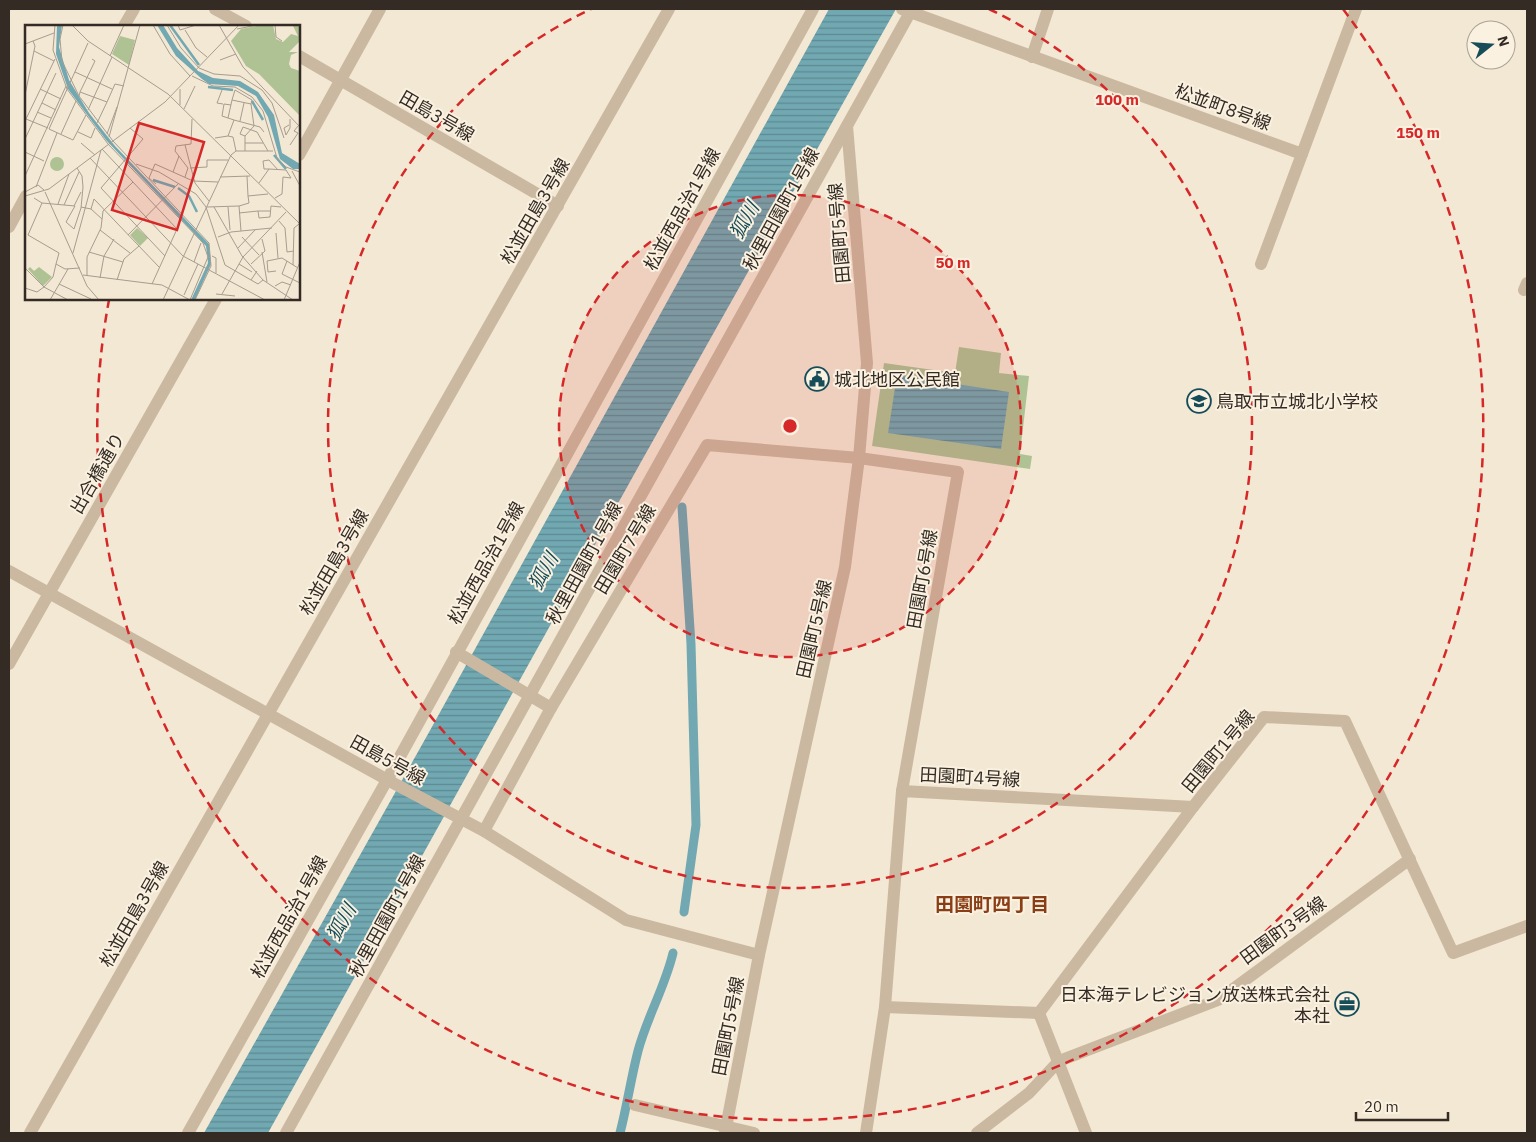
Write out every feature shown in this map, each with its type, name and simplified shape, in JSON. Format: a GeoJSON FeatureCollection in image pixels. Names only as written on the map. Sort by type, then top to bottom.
{"type":"FeatureCollection","features":[{"type":"Feature","properties":{"kind":"street"},"geometry":{"type":"LineString","coordinates":[[125,25],[134,9]]}},
{"type":"Feature","properties":{"kind":"street"},"geometry":{"type":"LineString","coordinates":[[216,9],[244,25]]}},
{"type":"Feature","properties":{"kind":"street"},"geometry":{"type":"LineString","coordinates":[[300,153],[380,9]]}},
{"type":"Feature","properties":{"kind":"street","name":"松並田島3号線"},"geometry":{"type":"LineString","coordinates":[[30,1133],[669,9]]}},
{"type":"Feature","properties":{"kind":"street","name":"松並西品治1号線"},"geometry":{"type":"LineString","coordinates":[[188,1133],[391,782],[456,652],[813,9]]}},
{"type":"Feature","properties":{"kind":"street"},"geometry":{"type":"LineString","coordinates":[[1032,57],[1048,9]]}},
{"type":"Feature","properties":{"kind":"street"},"geometry":{"type":"LineString","coordinates":[[1261,264],[1356,9]]}},
{"type":"Feature","properties":{"kind":"street","name":"松並町8号線"},"geometry":{"type":"LineString","coordinates":[[907,10],[1302,154]]}},
{"type":"Feature","properties":{"kind":"street","name":"秋里田園町1号線"},"geometry":{"type":"LineString","coordinates":[[286,1133],[525,692],[847,126],[907,10]]}},
{"type":"Feature","properties":{"kind":"street","name":"田島3号線"},"geometry":{"type":"LineString","coordinates":[[300,57],[558,206]]}},
{"type":"Feature","properties":{"kind":"street","name":"田園町5号線"},"geometry":{"type":"LineString","coordinates":[[726,1130],[759,955],[845,567],[859,458],[867,363],[847,126]]}},
{"type":"Feature","properties":{"kind":"street"},"geometry":{"type":"LineString","coordinates":[[9,227],[25,198]]}},
{"type":"Feature","properties":{"kind":"street","name":"出合橋通り"},"geometry":{"type":"LineString","coordinates":[[9,664],[215,300]]}},
{"type":"Feature","properties":{"kind":"street","name":"田園町7号線"},"geometry":{"type":"LineString","coordinates":[[551,708],[707,444],[859,458]]}},
{"type":"Feature","properties":{"kind":"street","name":"田園町6号線"},"geometry":{"type":"LineString","coordinates":[[859,458],[958,472],[902,791]]}},
{"type":"Feature","properties":{"kind":"street","name":"田島5号線"},"geometry":{"type":"LineString","coordinates":[[9,571],[391,782],[484,831],[626,920],[759,955]]}},
{"type":"Feature","properties":{"kind":"street"},"geometry":{"type":"LineString","coordinates":[[456,652],[551,708],[484,831]]}},
{"type":"Feature","properties":{"kind":"street","name":"田園町1号線"},"geometry":{"type":"LineString","coordinates":[[1039,1012],[1193,807],[1264,717],[1345,721],[1453,953],[1527,926]]}},
{"type":"Feature","properties":{"kind":"street","name":"田園町4号線"},"geometry":{"type":"LineString","coordinates":[[866,1133],[885,1007],[902,791],[1193,807]]}},
{"type":"Feature","properties":{"kind":"street","name":"田園町3号線"},"geometry":{"type":"LineString","coordinates":[[1059,1061],[1218,1000],[1410,859]]}},
{"type":"Feature","properties":{"kind":"street"},"geometry":{"type":"LineString","coordinates":[[885,1007],[1039,1012],[1086,1133]]}},
{"type":"Feature","properties":{"kind":"street"},"geometry":{"type":"LineString","coordinates":[[977,1133],[1029,1093],[1059,1061]]}},
{"type":"Feature","properties":{"kind":"street"},"geometry":{"type":"LineString","coordinates":[[636,1105],[726,1130],[754,1133]]}},
{"type":"Feature","properties":{"kind":"green space"},"geometry":{"type":"Polygon","coordinates":[[[959,347],[1001,353],[999,373],[1029,376],[1020,454],[1032,456],[1030,469],[872,446],[884,363],[955,373],[959,347]]]}},
{"type":"Feature","properties":{"kind":"water","name":"狐川"},"geometry":{"type":"Polygon","coordinates":[[[829,9],[896,9],[641,462],[268,1133],[204,1133],[428,734],[829,9]]]}},
{"type":"Feature","properties":{"kind":"water"},"geometry":{"type":"Polygon","coordinates":[[[897,375],[1009,392],[1001,449],[888,433],[897,375]]]}},
{"type":"Feature","properties":{"kind":"waterway"},"geometry":{"type":"LineString","coordinates":[[682,507],[691,644],[696,825],[684,912]]}},
{"type":"Feature","properties":{"kind":"waterway"},"geometry":{"type":"LineString","coordinates":[[620,1133],[638,1051],[670,966],[673,953]]}},
{"type":"Feature","properties":{"kind":"place","name":"城北地区公民館"},"geometry":{"type":"Point","coordinates":[817,379]}},
{"type":"Feature","properties":{"kind":"place","name":"鳥取市立城北小学校"},"geometry":{"type":"Point","coordinates":[1199,401]}},
{"type":"Feature","properties":{"kind":"place","name":"日本海テレビジョン放送株式会社 本社"},"geometry":{"type":"Point","coordinates":[1347,1004]}},
{"type":"Feature","properties":{"kind":"district","name":"田園町四丁目"},"geometry":{"type":"Point","coordinates":[992,904]}}]}
